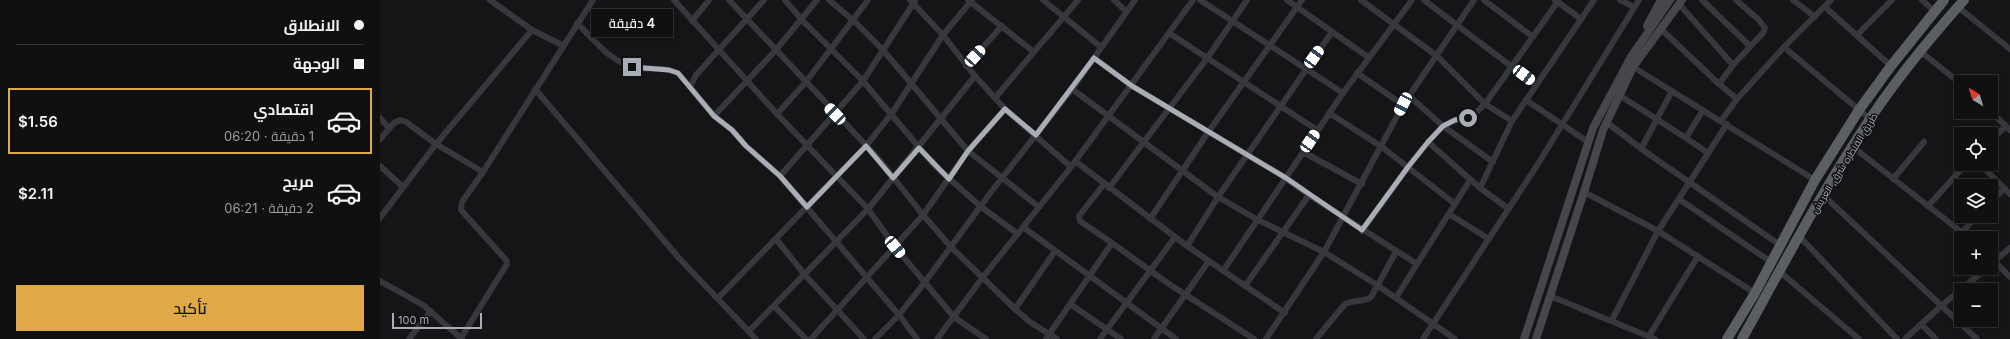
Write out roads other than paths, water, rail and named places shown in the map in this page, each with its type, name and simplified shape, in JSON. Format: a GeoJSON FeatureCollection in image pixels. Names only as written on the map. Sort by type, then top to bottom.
{"type":"FeatureCollection","features":[{"type":"Feature","properties":{"kind":"highway","name":"طريق القنطره شرق, العريش"},"geometry":{"type":"LineString","coordinates":[[1727,339],[1755,293],[1815,180],[1859,110],[1891,66],[1944,0]]}},
{"type":"Feature","properties":{"kind":"highway","name":"طريق القنطره شرق, العريش"},"geometry":{"type":"LineString","coordinates":[[1744,338],[1823,195],[1870,119],[1920,51],[1961,4]]}},
{"type":"Feature","properties":{"kind":"main road"},"geometry":{"type":"LineString","coordinates":[[1524,339],[1593,128],[1661,0]]}},
{"type":"Feature","properties":{"kind":"main road"},"geometry":{"type":"LineString","coordinates":[[1631,57],[1670,0]]}},
{"type":"Feature","properties":{"kind":"main road"},"geometry":{"type":"LineString","coordinates":[[1536,339],[1606,122],[1633,67],[1680,2]]}},
{"type":"Feature","properties":{"kind":"street"},"geometry":{"type":"LineString","coordinates":[[490,0],[532,30],[562,45]]}},
{"type":"Feature","properties":{"kind":"street"},"geometry":{"type":"LineString","coordinates":[[380,280],[431,311],[462,338],[507,264],[506,260],[462,210],[462,202],[483,172],[562,45],[593,0]]}},
{"type":"Feature","properties":{"kind":"street"},"geometry":{"type":"LineString","coordinates":[[674,0],[746,81],[808,144],[868,209],[895,247],[954,316],[986,339]]}},
{"type":"Feature","properties":{"kind":"street"},"geometry":{"type":"LineString","coordinates":[[692,21],[709,0]]}},
{"type":"Feature","properties":{"kind":"street"},"geometry":{"type":"LineString","coordinates":[[729,0],[775,51],[866,146],[922,215],[951,247],[1015,309],[1048,337],[1057,339]]}},
{"type":"Feature","properties":{"kind":"street"},"geometry":{"type":"LineString","coordinates":[[690,87],[696,75],[764,0]]}},
{"type":"Feature","properties":{"kind":"street"},"geometry":{"type":"LineString","coordinates":[[785,0],[802,20],[832,48],[863,81],[892,113],[919,148],[949,179],[980,206],[1018,234]]}},
{"type":"Feature","properties":{"kind":"street"},"geometry":{"type":"LineString","coordinates":[[714,116],[775,51],[817,0]]}},
{"type":"Feature","properties":{"kind":"street"},"geometry":{"type":"LineString","coordinates":[[829,0],[854,21],[883,50],[968,151],[1039,207]]}},
{"type":"Feature","properties":{"kind":"street"},"geometry":{"type":"LineString","coordinates":[[777,114],[806,83],[854,21],[868,0]]}},
{"type":"Feature","properties":{"kind":"street"},"geometry":{"type":"LineString","coordinates":[[718,298],[866,146],[892,113],[943,35],[970,0],[1034,52]]}},
{"type":"Feature","properties":{"kind":"street"},"geometry":{"type":"LineString","coordinates":[[1043,0],[1063,18],[1101,47]]}},
{"type":"Feature","properties":{"kind":"street"},"geometry":{"type":"LineString","coordinates":[[995,98],[1078,0]]}},
{"type":"Feature","properties":{"kind":"street"},"geometry":{"type":"LineString","coordinates":[[1114,0],[1126,11]]}},
{"type":"Feature","properties":{"kind":"street"},"geometry":{"type":"LineString","coordinates":[[875,339],[899,315],[925,282],[980,206],[1072,89],[1135,0]]}},
{"type":"Feature","properties":{"kind":"street"},"geometry":{"type":"LineString","coordinates":[[937,339],[983,277],[1071,167],[1132,86],[1193,0]]}},
{"type":"Feature","properties":{"kind":"street"},"geometry":{"type":"LineString","coordinates":[[1200,0],[1343,93]]}},
{"type":"Feature","properties":{"kind":"street"},"geometry":{"type":"LineString","coordinates":[[1109,188],[1208,57],[1247,0]]}},
{"type":"Feature","properties":{"kind":"street"},"geometry":{"type":"LineString","coordinates":[[1287,0],[1368,57]]}},
{"type":"Feature","properties":{"kind":"street"},"geometry":{"type":"LineString","coordinates":[[1150,219],[1184,170],[1208,131],[1302,0]]}},
{"type":"Feature","properties":{"kind":"street"},"geometry":{"type":"LineString","coordinates":[[1361,0],[1437,56],[1485,104],[1512,121]]}},
{"type":"Feature","properties":{"kind":"street"},"geometry":{"type":"LineString","coordinates":[[1223,271],[1317,130],[1368,57],[1412,0]]}},
{"type":"Feature","properties":{"kind":"street"},"geometry":{"type":"LineString","coordinates":[[1424,0],[1536,85]]}},
{"type":"Feature","properties":{"kind":"street"},"geometry":{"type":"LineString","coordinates":[[1266,339],[1285,313],[1324,252],[1382,147],[1403,104],[1474,0]]}},
{"type":"Feature","properties":{"kind":"street"},"geometry":{"type":"LineString","coordinates":[[1484,0],[1493,3],[1533,37]]}},
{"type":"Feature","properties":{"kind":"street"},"geometry":{"type":"LineString","coordinates":[[1480,188],[1512,121],[1594,0]]}},
{"type":"Feature","properties":{"kind":"street"},"geometry":{"type":"LineString","coordinates":[[1620,0],[1634,7]]}},
{"type":"Feature","properties":{"kind":"street"},"geometry":{"type":"LineString","coordinates":[[1423,339],[1562,125],[1639,0]]}},
{"type":"Feature","properties":{"kind":"street"},"geometry":{"type":"LineString","coordinates":[[1702,0],[1750,46]]}},
{"type":"Feature","properties":{"kind":"street"},"geometry":{"type":"LineString","coordinates":[[1719,84],[1733,65],[1763,33],[1765,28],[1758,19],[1736,0]]}},
{"type":"Feature","properties":{"kind":"street"},"geometry":{"type":"LineString","coordinates":[[1793,0],[1815,17]]}},
{"type":"Feature","properties":{"kind":"street"},"geometry":{"type":"LineString","coordinates":[[1612,320],[1658,231],[1708,153],[1737,100],[1784,47],[1831,0]]}},
{"type":"Feature","properties":{"kind":"street"},"geometry":{"type":"LineString","coordinates":[[1857,35],[1892,0]]}},
{"type":"Feature","properties":{"kind":"street"},"geometry":{"type":"LineString","coordinates":[[1922,0],[1934,11]]}},
{"type":"Feature","properties":{"kind":"street"},"geometry":{"type":"LineString","coordinates":[[780,176],[863,81],[913,1],[943,35],[966,66],[1005,109],[1071,167]]}},
{"type":"Feature","properties":{"kind":"street"},"geometry":{"type":"LineString","coordinates":[[1362,230],[1408,167],[1443,126],[1455,120],[1471,117],[1485,104],[1558,1],[1581,18]]}},
{"type":"Feature","properties":{"kind":"street"},"geometry":{"type":"LineString","coordinates":[[1680,2],[1733,65]]}},
{"type":"Feature","properties":{"kind":"street"},"geometry":{"type":"LineString","coordinates":[[1961,4],[2010,49]]}},
{"type":"Feature","properties":{"kind":"street"},"geometry":{"type":"LineString","coordinates":[[1825,6],[1891,66]]}},
{"type":"Feature","properties":{"kind":"street"},"geometry":{"type":"LineString","coordinates":[[577,23],[610,55],[622,63],[632,67],[672,71],[678,73],[714,116],[732,130],[746,146],[780,176],[899,315],[917,339]]}},
{"type":"Feature","properties":{"kind":"street"},"geometry":{"type":"LineString","coordinates":[[966,66],[1002,26]]}},
{"type":"Feature","properties":{"kind":"street"},"geometry":{"type":"LineString","coordinates":[[1661,29],[1737,100]]}},
{"type":"Feature","properties":{"kind":"street"},"geometry":{"type":"LineString","coordinates":[[380,218],[436,144],[532,30]]}},
{"type":"Feature","properties":{"kind":"street"},"geometry":{"type":"LineString","coordinates":[[1186,246],[1218,196],[1332,32]]}},
{"type":"Feature","properties":{"kind":"street"},"geometry":{"type":"LineString","coordinates":[[1169,33],[1245,81],[1317,130]]}},
{"type":"Feature","properties":{"kind":"street"},"geometry":{"type":"LineString","coordinates":[[1784,47],[1870,119]]}},
{"type":"Feature","properties":{"kind":"street"},"geometry":{"type":"LineString","coordinates":[[1920,51],[1954,78]]}},
{"type":"Feature","properties":{"kind":"street"},"geometry":{"type":"LineString","coordinates":[[1094,58],[1132,86],[1286,178],[1343,219],[1417,264]]}},
{"type":"Feature","properties":{"kind":"street"},"geometry":{"type":"LineString","coordinates":[[1633,67],[1815,180]]}},
{"type":"Feature","properties":{"kind":"street"},"geometry":{"type":"LineString","coordinates":[[1357,73],[1403,104]]}},
{"type":"Feature","properties":{"kind":"street"},"geometry":{"type":"LineString","coordinates":[[749,331],[868,209],[919,148],[975,76]]}},
{"type":"Feature","properties":{"kind":"street"},"geometry":{"type":"LineString","coordinates":[[535,89],[678,257],[756,339]]}},
{"type":"Feature","properties":{"kind":"street"},"geometry":{"type":"LineString","coordinates":[[1072,89],[1108,117],[1184,170],[1218,196],[1258,220],[1324,252],[1377,285],[1432,325],[1455,339]]}},
{"type":"Feature","properties":{"kind":"street"},"geometry":{"type":"LineString","coordinates":[[1641,149],[1672,91]]}},
{"type":"Feature","properties":{"kind":"street"},"geometry":{"type":"LineString","coordinates":[[1619,95],[1708,153]]}},
{"type":"Feature","properties":{"kind":"street"},"geometry":{"type":"LineString","coordinates":[[1409,96],[1443,126],[1493,162]]}},
{"type":"Feature","properties":{"kind":"street"},"geometry":{"type":"LineString","coordinates":[[1526,100],[1588,142]]}},
{"type":"Feature","properties":{"kind":"street"},"geometry":{"type":"LineString","coordinates":[[811,339],[895,247],[922,215],[968,151],[1005,109]]}},
{"type":"Feature","properties":{"kind":"street"},"geometry":{"type":"LineString","coordinates":[[1686,138],[1703,110]]}},
{"type":"Feature","properties":{"kind":"street"},"geometry":{"type":"LineString","coordinates":[[1329,113],[1382,147],[1455,204]]}},
{"type":"Feature","properties":{"kind":"street"},"geometry":{"type":"LineString","coordinates":[[380,118],[389,128]]}},
{"type":"Feature","properties":{"kind":"street"},"geometry":{"type":"LineString","coordinates":[[1998,119],[2008,128],[1998,135]]}},
{"type":"Feature","properties":{"kind":"street"},"geometry":{"type":"LineString","coordinates":[[380,139],[394,123],[400,120],[406,122],[436,144],[483,172]]}},
{"type":"Feature","properties":{"kind":"street"},"geometry":{"type":"LineString","coordinates":[[1606,122],[1689,183],[1780,245]]}},
{"type":"Feature","properties":{"kind":"street"},"geometry":{"type":"LineString","coordinates":[[1428,142],[1470,180],[1509,208]]}},
{"type":"Feature","properties":{"kind":"street"},"geometry":{"type":"LineString","coordinates":[[1893,179],[1924,142]]}},
{"type":"Feature","properties":{"kind":"street"},"geometry":{"type":"LineString","coordinates":[[1853,147],[1961,231]]}},
{"type":"Feature","properties":{"kind":"street"},"geometry":{"type":"LineString","coordinates":[[1303,152],[1362,184]]}},
{"type":"Feature","properties":{"kind":"street"},"geometry":{"type":"LineString","coordinates":[[1075,161],[1186,246],[1285,313]]}},
{"type":"Feature","properties":{"kind":"street"},"geometry":{"type":"LineString","coordinates":[[380,166],[403,187]]}},
{"type":"Feature","properties":{"kind":"street"},"geometry":{"type":"LineString","coordinates":[[1928,206],[1960,171]]}},
{"type":"Feature","properties":{"kind":"street"},"geometry":{"type":"LineString","coordinates":[[1987,171],[2010,194]]}},
{"type":"Feature","properties":{"kind":"street"},"geometry":{"type":"LineString","coordinates":[[1396,298],[1470,180]]}},
{"type":"Feature","properties":{"kind":"street"},"geometry":{"type":"LineString","coordinates":[[1104,184],[1079,216],[1080,221],[1186,295],[1254,339]]}},
{"type":"Feature","properties":{"kind":"street"},"geometry":{"type":"LineString","coordinates":[[1998,194],[2004,188]]}},
{"type":"Feature","properties":{"kind":"street"},"geometry":{"type":"LineString","coordinates":[[1584,192],[1658,231],[1755,293]]}},
{"type":"Feature","properties":{"kind":"street"},"geometry":{"type":"LineString","coordinates":[[1245,286],[1309,195]]}},
{"type":"Feature","properties":{"kind":"street"},"geometry":{"type":"LineString","coordinates":[[1823,195],[1977,339]]}},
{"type":"Feature","properties":{"kind":"street"},"geometry":{"type":"LineString","coordinates":[[1678,199],[1771,262]]}},
{"type":"Feature","properties":{"kind":"street"},"geometry":{"type":"LineString","coordinates":[[1448,214],[1489,239]]}},
{"type":"Feature","properties":{"kind":"street"},"geometry":{"type":"LineString","coordinates":[[1963,231],[1970,223]]}},
{"type":"Feature","properties":{"kind":"street"},"geometry":{"type":"LineString","coordinates":[[1023,227],[1176,339]]}},
{"type":"Feature","properties":{"kind":"street"},"geometry":{"type":"LineString","coordinates":[[1100,339],[1175,237]]}},
{"type":"Feature","properties":{"kind":"street"},"geometry":{"type":"LineString","coordinates":[[1800,237],[1897,339]]}},
{"type":"Feature","properties":{"kind":"street"},"geometry":{"type":"LineString","coordinates":[[776,239],[805,275],[864,339]]}},
{"type":"Feature","properties":{"kind":"street"},"geometry":{"type":"LineString","coordinates":[[1048,337],[1112,243]]}},
{"type":"Feature","properties":{"kind":"street"},"geometry":{"type":"LineString","coordinates":[[1998,257],[2010,248]]}},
{"type":"Feature","properties":{"kind":"street"},"geometry":{"type":"LineString","coordinates":[[1015,309],[1055,251]]}},
{"type":"Feature","properties":{"kind":"street"},"geometry":{"type":"LineString","coordinates":[[1316,339],[1342,306],[1349,301],[1368,299],[1396,252]]}},
{"type":"Feature","properties":{"kind":"street"},"geometry":{"type":"LineString","coordinates":[[1550,296],[1612,320],[1652,338],[1698,256]]}},
{"type":"Feature","properties":{"kind":"street"},"geometry":{"type":"LineString","coordinates":[[1154,339],[1209,261]]}},
{"type":"Feature","properties":{"kind":"street"},"geometry":{"type":"LineString","coordinates":[[1998,267],[2010,277]]}},
{"type":"Feature","properties":{"kind":"street"},"geometry":{"type":"LineString","coordinates":[[1780,272],[1857,338]]}},
{"type":"Feature","properties":{"kind":"street"},"geometry":{"type":"LineString","coordinates":[[1905,339],[1941,306],[1979,275]]}},
{"type":"Feature","properties":{"kind":"street"},"geometry":{"type":"LineString","coordinates":[[1070,304],[1121,339]]}},
{"type":"Feature","properties":{"kind":"street"},"geometry":{"type":"LineString","coordinates":[[774,306],[806,339]]}},
{"type":"Feature","properties":{"kind":"street"},"geometry":{"type":"LineString","coordinates":[[409,339],[431,311]]}},
{"type":"Feature","properties":{"kind":"street"},"geometry":{"type":"LineString","coordinates":[[1922,324],[1936,339]]}}]}
